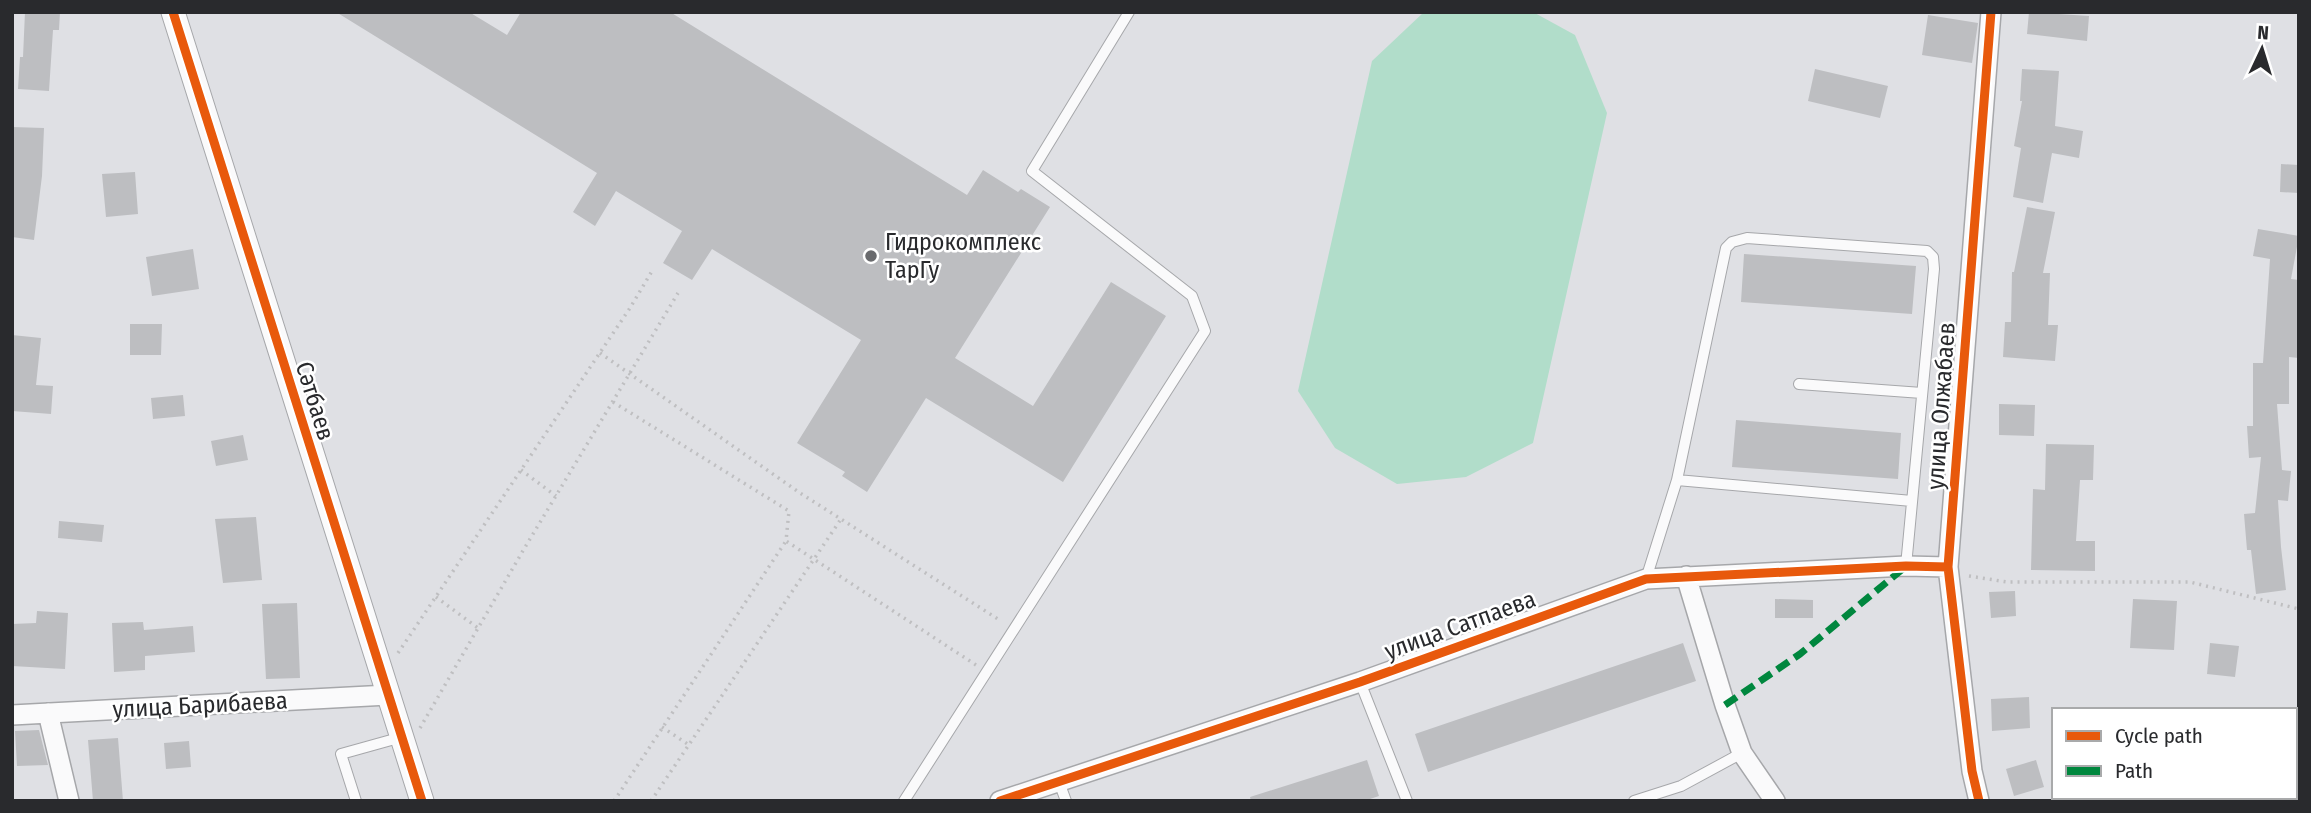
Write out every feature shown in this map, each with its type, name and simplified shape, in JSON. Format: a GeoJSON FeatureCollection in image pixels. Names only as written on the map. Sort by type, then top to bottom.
{"type":"FeatureCollection","features":[{"type":"Feature","properties":{"kind":"street","name":"Сәтбаев"},"geometry":{"type":"LineString","coordinates":[[173,12],[422,801]]}},
{"type":"Feature","properties":{"kind":"street","name":"улица Олжабаев"},"geometry":{"type":"LineString","coordinates":[[1979,801],[1972,771],[1948,567],[1991,12]]}},
{"type":"Feature","properties":{"kind":"street","name":"улица Сатпаева"},"geometry":{"type":"LineString","coordinates":[[1000,801],[1063,791],[1646,579],[1906,566],[1948,567]]}},
{"type":"Feature","properties":{"kind":"street"},"geometry":{"type":"LineString","coordinates":[[1686,576],[1742,753],[1775,801]]}},
{"type":"Feature","properties":{"kind":"street","name":"улица Барибаева"},"geometry":{"type":"LineString","coordinates":[[12,715],[385,687]]}},
{"type":"Feature","properties":{"kind":"street"},"geometry":{"type":"LineString","coordinates":[[48,713],[69,801]]}},
{"type":"Feature","properties":{"kind":"street"},"geometry":{"type":"LineString","coordinates":[[2298,801],[2299,782]]}},
{"type":"Feature","properties":{"kind":"lane"},"geometry":{"type":"LineString","coordinates":[[904,801],[1205,331],[1192,296],[1032,171],[1129,12]]}},
{"type":"Feature","properties":{"kind":"lane"},"geometry":{"type":"LineString","coordinates":[[1646,579],[1677,480],[1726,248],[1732,242],[1747,238],[1927,251],[1933,257],[1906,566]]}},
{"type":"Feature","properties":{"kind":"lane"},"geometry":{"type":"LineString","coordinates":[[1799,384],[1922,393]]}},
{"type":"Feature","properties":{"kind":"lane"},"geometry":{"type":"LineString","coordinates":[[1677,480],[1912,501]]}},
{"type":"Feature","properties":{"kind":"lane"},"geometry":{"type":"LineString","coordinates":[[1360,681],[1407,801]]}},
{"type":"Feature","properties":{"kind":"lane"},"geometry":{"type":"LineString","coordinates":[[356,801],[341,754],[405,744]]}},
{"type":"Feature","properties":{"kind":"lane"},"geometry":{"type":"LineString","coordinates":[[1634,801],[1681,786],[1742,753]]}},
{"type":"Feature","properties":{"kind":"path"},"geometry":{"type":"LineString","coordinates":[[385,687],[436,597],[652,271]]}},
{"type":"Feature","properties":{"kind":"path"},"geometry":{"type":"LineString","coordinates":[[405,744],[478,628],[678,293]]}},
{"type":"Feature","properties":{"kind":"path"},"geometry":{"type":"LineString","coordinates":[[600,353],[841,519],[1003,623]]}},
{"type":"Feature","properties":{"kind":"path"},"geometry":{"type":"LineString","coordinates":[[613,402],[789,511],[786,541],[614,801]]}},
{"type":"Feature","properties":{"kind":"path"},"geometry":{"type":"LineString","coordinates":[[521,470],[556,496]]}},
{"type":"Feature","properties":{"kind":"path"},"geometry":{"type":"LineString","coordinates":[[651,801],[841,519]]}},
{"type":"Feature","properties":{"kind":"path"},"geometry":{"type":"LineString","coordinates":[[786,541],[975,665],[982,654]]}},
{"type":"Feature","properties":{"kind":"path"},"geometry":{"type":"LineString","coordinates":[[1948,567],[1974,578],[2007,582],[2190,582],[2299,609]]}},
{"type":"Feature","properties":{"kind":"path"},"geometry":{"type":"LineString","coordinates":[[436,597],[478,628]]}},
{"type":"Feature","properties":{"kind":"path"},"geometry":{"type":"LineString","coordinates":[[662,727],[689,746]]}},
{"type":"Feature","properties":{"kind":"green space"},"geometry":{"type":"Polygon","coordinates":[[[1424,12],[1533,12],[1575,35],[1607,113],[1533,443],[1466,477],[1397,484],[1335,448],[1298,391],[1372,61],[1424,12]]]}},
{"type":"Feature","properties":{"kind":"building"},"geometry":{"type":"Polygon","coordinates":[[[25,12],[60,12],[59,30],[53,30],[49,91],[18,89],[25,12]]]}},
{"type":"Feature","properties":{"kind":"building","name":"Гидрокомплекс ТарГу"},"geometry":{"type":"Polygon","coordinates":[[[336,12],[469,12],[507,35],[521,12],[670,12],[967,195],[983,170],[1018,192],[1021,189],[1050,207],[955,358],[1033,406],[1111,282],[1166,316],[1063,482],[926,398],[867,492],[842,476],[845,472],[797,443],[861,340],[712,249],[692,280],[663,263],[682,231],[616,191],[595,226],[573,212],[597,173],[336,12]]]}},
{"type":"Feature","properties":{"kind":"building"},"geometry":{"type":"Polygon","coordinates":[[[2029,12],[2089,16],[2087,41],[2027,34],[2029,12]]]}},
{"type":"Feature","properties":{"kind":"building"},"geometry":{"type":"Polygon","coordinates":[[[1928,15],[1978,23],[1972,63],[1922,55],[1928,15]]]}},
{"type":"Feature","properties":{"kind":"building"},"geometry":{"type":"Polygon","coordinates":[[[1815,69],[1888,86],[1880,118],[1808,101],[1815,69]]]}},
{"type":"Feature","properties":{"kind":"building"},"geometry":{"type":"Polygon","coordinates":[[[2022,69],[2059,71],[2055,126],[2083,131],[2079,158],[2052,153],[2043,203],[2013,197],[2021,148],[2014,146],[2022,101],[2022,69]]]}},
{"type":"Feature","properties":{"kind":"building"},"geometry":{"type":"Polygon","coordinates":[[[12,127],[44,128],[42,176],[34,240],[12,237],[12,127]]]}},
{"type":"Feature","properties":{"kind":"building"},"geometry":{"type":"Polygon","coordinates":[[[2281,164],[2299,165],[2299,193],[2280,192],[2281,164]]]}},
{"type":"Feature","properties":{"kind":"building"},"geometry":{"type":"Polygon","coordinates":[[[135,172],[138,214],[106,217],[102,174],[135,172]]]}},
{"type":"Feature","properties":{"kind":"building"},"geometry":{"type":"Polygon","coordinates":[[[2027,207],[2055,212],[2043,273],[2050,273],[2048,325],[2058,325],[2055,361],[2003,357],[2005,322],[2011,322],[2012,272],[2027,207]]]}},
{"type":"Feature","properties":{"kind":"building"},"geometry":{"type":"Polygon","coordinates":[[[2258,229],[2299,236],[2291,279],[2299,280],[2299,358],[2289,357],[2289,404],[2277,404],[2282,470],[2291,471],[2288,501],[2278,500],[2286,590],[2256,594],[2251,550],[2247,550],[2244,514],[2255,513],[2261,457],[2249,458],[2247,426],[2253,426],[2253,363],[2263,363],[2270,259],[2253,256],[2258,229]]]}},
{"type":"Feature","properties":{"kind":"building"},"geometry":{"type":"Polygon","coordinates":[[[193,249],[199,289],[152,296],[146,257],[193,249]]]}},
{"type":"Feature","properties":{"kind":"building"},"geometry":{"type":"Polygon","coordinates":[[[1744,254],[1916,266],[1912,314],[1741,302],[1744,254]]]}},
{"type":"Feature","properties":{"kind":"building"},"geometry":{"type":"Polygon","coordinates":[[[130,324],[162,324],[161,355],[130,355],[130,324]]]}},
{"type":"Feature","properties":{"kind":"building"},"geometry":{"type":"Polygon","coordinates":[[[12,335],[41,338],[36,385],[53,386],[51,414],[12,411],[12,335]]]}},
{"type":"Feature","properties":{"kind":"building"},"geometry":{"type":"Polygon","coordinates":[[[183,395],[185,416],[153,419],[151,398],[183,395]]]}},
{"type":"Feature","properties":{"kind":"building"},"geometry":{"type":"Polygon","coordinates":[[[1999,404],[2035,405],[2034,436],[1999,435],[1999,404]]]}},
{"type":"Feature","properties":{"kind":"building"},"geometry":{"type":"Polygon","coordinates":[[[1736,420],[1901,433],[1898,479],[1732,467],[1736,420]]]}},
{"type":"Feature","properties":{"kind":"building"},"geometry":{"type":"Polygon","coordinates":[[[243,435],[248,460],[216,466],[211,441],[243,435]]]}},
{"type":"Feature","properties":{"kind":"building"},"geometry":{"type":"Polygon","coordinates":[[[2046,444],[2094,445],[2093,480],[2080,480],[2076,541],[2095,541],[2095,571],[2031,570],[2033,489],[2045,490],[2046,444]]]}},
{"type":"Feature","properties":{"kind":"building"},"geometry":{"type":"Polygon","coordinates":[[[256,517],[262,580],[223,583],[215,519],[256,517]]]}},
{"type":"Feature","properties":{"kind":"building"},"geometry":{"type":"Polygon","coordinates":[[[59,521],[104,525],[102,542],[58,538],[59,521]]]}},
{"type":"Feature","properties":{"kind":"building"},"geometry":{"type":"Polygon","coordinates":[[[2015,591],[2016,616],[1991,618],[1989,592],[2015,591]]]}},
{"type":"Feature","properties":{"kind":"building"},"geometry":{"type":"Polygon","coordinates":[[[1775,599],[1813,600],[1813,618],[1775,618],[1775,599]]]}},
{"type":"Feature","properties":{"kind":"building"},"geometry":{"type":"Polygon","coordinates":[[[2133,599],[2177,601],[2174,650],[2130,648],[2133,599]]]}},
{"type":"Feature","properties":{"kind":"building"},"geometry":{"type":"Polygon","coordinates":[[[297,603],[300,678],[266,679],[262,604],[297,603]]]}},
{"type":"Feature","properties":{"kind":"building"},"geometry":{"type":"Polygon","coordinates":[[[37,611],[68,613],[65,669],[12,666],[12,624],[36,623],[37,611]]]}},
{"type":"Feature","properties":{"kind":"building"},"geometry":{"type":"Polygon","coordinates":[[[143,622],[144,630],[193,626],[195,652],[145,656],[145,670],[114,672],[112,623],[143,622]]]}},
{"type":"Feature","properties":{"kind":"building"},"geometry":{"type":"Polygon","coordinates":[[[1683,643],[1696,681],[1428,772],[1415,734],[1683,643]]]}},
{"type":"Feature","properties":{"kind":"building"},"geometry":{"type":"Polygon","coordinates":[[[2210,643],[2239,646],[2235,677],[2207,674],[2210,643]]]}},
{"type":"Feature","properties":{"kind":"building"},"geometry":{"type":"Polygon","coordinates":[[[2029,697],[2030,728],[1992,731],[1991,699],[2029,697]]]}},
{"type":"Feature","properties":{"kind":"building"},"geometry":{"type":"Polygon","coordinates":[[[39,730],[48,765],[17,766],[15,731],[39,730]]]}},
{"type":"Feature","properties":{"kind":"building"},"geometry":{"type":"Polygon","coordinates":[[[118,738],[123,801],[93,801],[88,740],[118,738]]]}},
{"type":"Feature","properties":{"kind":"building"},"geometry":{"type":"Polygon","coordinates":[[[189,741],[191,767],[166,769],[164,743],[189,741]]]}},
{"type":"Feature","properties":{"kind":"building"},"geometry":{"type":"Polygon","coordinates":[[[1367,760],[1379,796],[1364,801],[1251,801],[1250,797],[1367,760]]]}},
{"type":"Feature","properties":{"kind":"building"},"geometry":{"type":"Polygon","coordinates":[[[2036,760],[2044,787],[2014,796],[2006,769],[2036,760]]]}},
{"type":"Feature","properties":{"kind":"marked path"},"geometry":{"type":"LineString","coordinates":[[1725,705],[1800,654],[1905,567]]}},
{"type":"Feature","properties":{"kind":"cycle path"},"geometry":{"type":"LineString","coordinates":[[173,12],[422,801]]}},
{"type":"Feature","properties":{"kind":"cycle path"},"geometry":{"type":"LineString","coordinates":[[1979,801],[1972,771],[1948,567],[1991,12]]}},
{"type":"Feature","properties":{"kind":"cycle path"},"geometry":{"type":"LineString","coordinates":[[1000,801],[1360,682],[1646,579],[1906,566],[1948,567]]}},
{"type":"Feature","properties":{"kind":"place","name":"Гидрокомплекс ТарГу"},"geometry":{"type":"Point","coordinates":[871,256]}}]}
